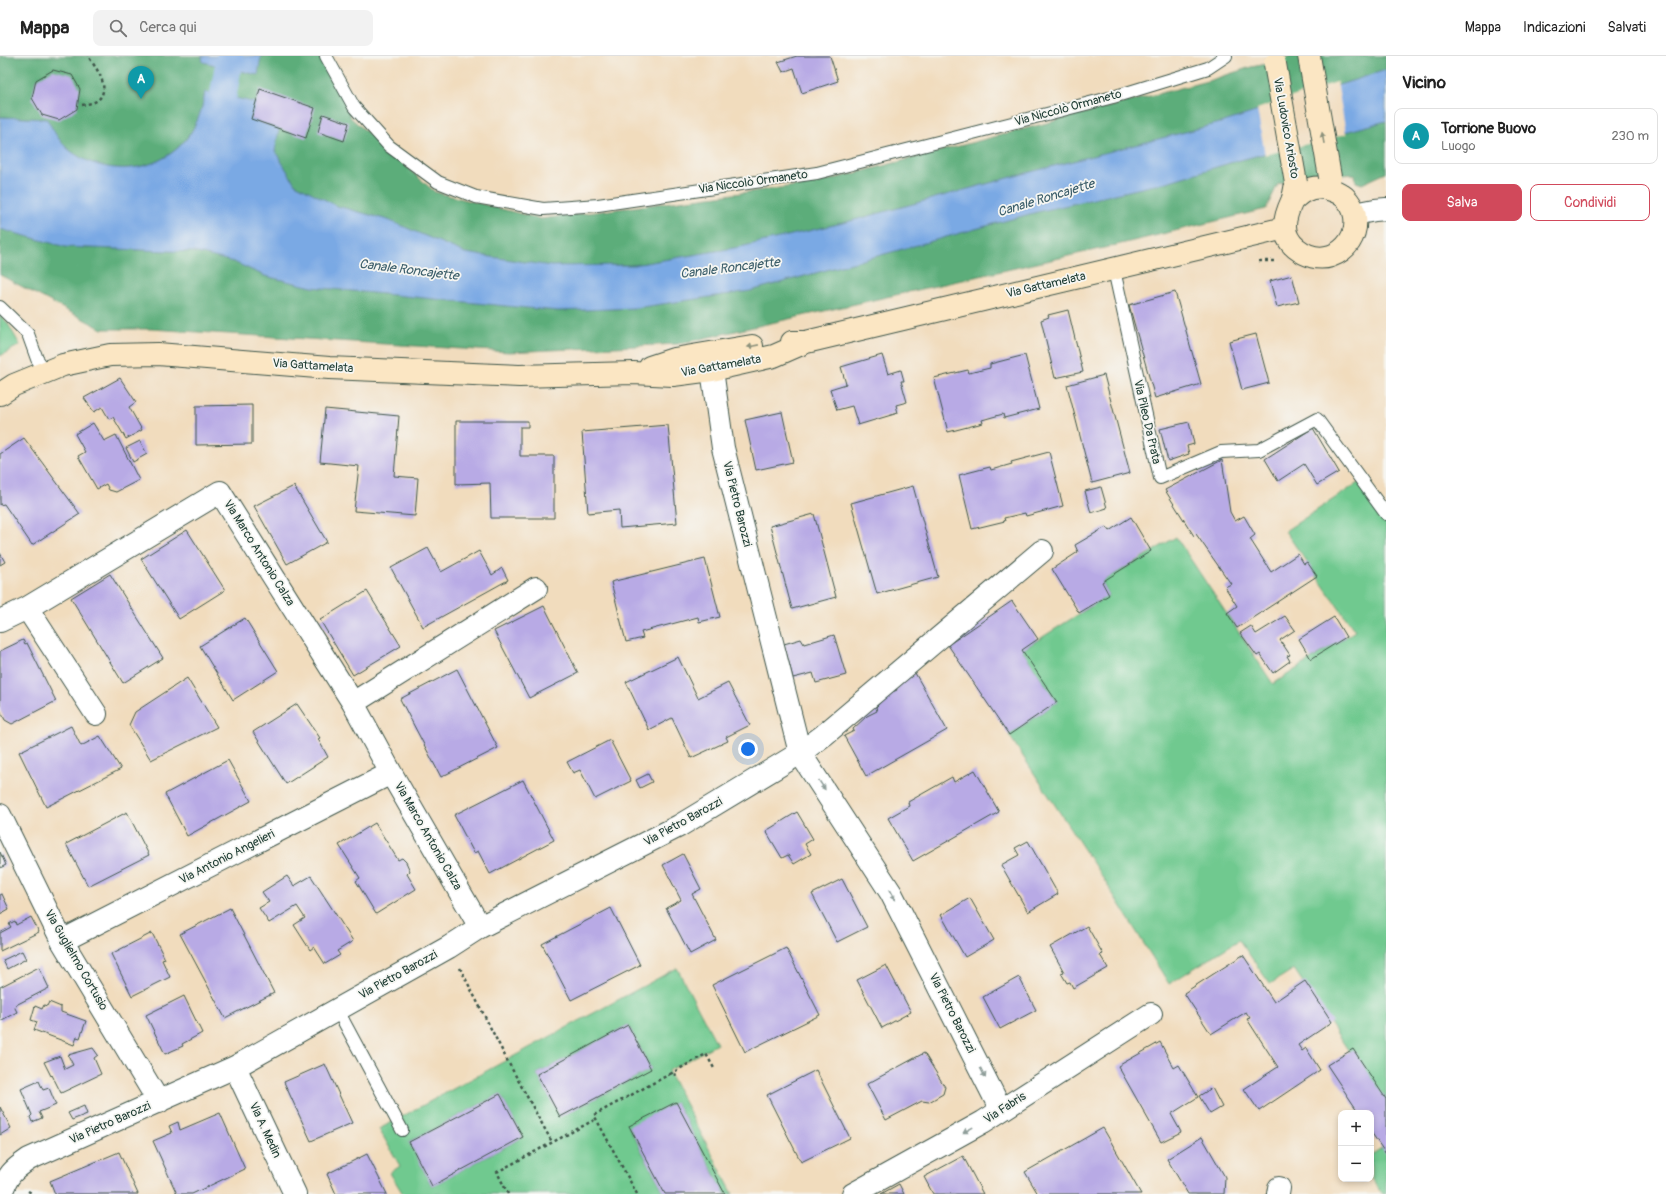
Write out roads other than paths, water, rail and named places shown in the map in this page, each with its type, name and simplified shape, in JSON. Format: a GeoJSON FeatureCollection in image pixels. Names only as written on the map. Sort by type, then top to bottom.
{"type":"FeatureCollection","features":[{"type":"Feature","properties":{"kind":"main road"},"geometry":{"type":"LineString","coordinates":[[1308,56],[1333,184],[1349,202],[1354,214],[1355,228],[1352,239],[1345,248],[1336,254],[1326,258],[1309,256],[1295,248],[1289,238],[1285,228],[1286,213],[1294,192],[1333,184]]}},
{"type":"Feature","properties":{"kind":"main road","name":"Via Ludovico Ariosto"},"geometry":{"type":"LineString","coordinates":[[1274,60],[1294,192]]}},
{"type":"Feature","properties":{"kind":"main road","name":"Via Gattamelata"},"geometry":{"type":"LineString","coordinates":[[0,394],[14,385],[63,365],[110,355],[142,354],[213,357],[329,368],[511,376],[633,373],[673,375],[712,370],[774,356],[806,342],[1114,270],[1285,228]]}},
{"type":"Feature","properties":{"kind":"main road","name":"Via Gattamelata"},"geometry":{"type":"LineString","coordinates":[[633,373],[674,359],[768,343],[806,342]]}},
{"type":"Feature","properties":{"kind":"street"},"geometry":{"type":"LineString","coordinates":[[1354,214],[1386,209]]}},
{"type":"Feature","properties":{"kind":"street","name":"Via Pietro Barozzi"},"geometry":{"type":"LineString","coordinates":[[712,370],[723,448],[800,753],[891,893],[1001,1110]]}},
{"type":"Feature","properties":{"kind":"street","name":"Via Marco Antonio Calza"},"geometry":{"type":"LineString","coordinates":[[0,621],[27,608],[220,492],[353,703],[391,773],[480,927]]}},
{"type":"Feature","properties":{"kind":"street","name":"Via Pietro Barozzi"},"geometry":{"type":"LineString","coordinates":[[1,1194],[6,1181],[13,1170],[29,1159],[235,1067],[449,947],[480,927],[679,826],[800,753],[824,735],[1042,551]]}},
{"type":"Feature","properties":{"kind":"street"},"geometry":{"type":"LineString","coordinates":[[353,703],[536,588]]}},
{"type":"Feature","properties":{"kind":"street"},"geometry":{"type":"LineString","coordinates":[[27,608],[96,714]]}},
{"type":"Feature","properties":{"kind":"street","name":"Via Antonio Angelieri"},"geometry":{"type":"LineString","coordinates":[[62,941],[391,773]]}},
{"type":"Feature","properties":{"kind":"street","name":"Via Guglielmo Cortusio"},"geometry":{"type":"LineString","coordinates":[[0,815],[62,941],[159,1102]]}},
{"type":"Feature","properties":{"kind":"street","name":"Via Fabris"},"geometry":{"type":"LineString","coordinates":[[853,1194],[983,1122],[1151,1014]]}},
{"type":"Feature","properties":{"kind":"street","name":"Via A. Medin"},"geometry":{"type":"LineString","coordinates":[[235,1067],[295,1194]]}},
{"type":"Feature","properties":{"kind":"lane","name":"Via Niccolò Ormaneto"},"geometry":{"type":"LineString","coordinates":[[326,56],[354,107],[359,113],[389,146],[438,182],[476,197],[543,209],[598,205],[817,173],[1113,97],[1208,68],[1226,56]]}},
{"type":"Feature","properties":{"kind":"lane","name":"Via Pileo Da Prata"},"geometry":{"type":"LineString","coordinates":[[1114,270],[1160,478],[1221,452],[1259,450],[1317,418],[1386,514]]}},
{"type":"Feature","properties":{"kind":"lane"},"geometry":{"type":"LineString","coordinates":[[0,307],[28,334],[37,359],[46,372]]}},
{"type":"Feature","properties":{"kind":"lane"},"geometry":{"type":"LineString","coordinates":[[337,1009],[402,1130]]}},
{"type":"Feature","properties":{"kind":"water"},"geometry":{"type":"Polygon","coordinates":[[[202,56],[261,56],[258,75],[203,62],[202,56]]]}},
{"type":"Feature","properties":{"kind":"water"},"geometry":{"type":"Polygon","coordinates":[[[1386,70],[1386,121],[1233,162],[1163,183],[1037,212],[750,291],[635,308],[558,311],[312,287],[265,276],[234,262],[194,252],[66,247],[0,229],[0,117],[47,119],[56,135],[65,146],[84,159],[101,166],[119,168],[137,167],[154,163],[170,154],[183,142],[198,119],[205,92],[256,103],[251,119],[279,129],[275,151],[295,184],[337,206],[388,220],[465,253],[551,266],[634,265],[740,247],[847,222],[1023,174],[1224,122],[1386,70]]]}},
{"type":"Feature","properties":{"kind":"waterway","name":"Canale Roncajette"},"geometry":{"type":"LineString","coordinates":[[217,131],[230,56]]}},
{"type":"Feature","properties":{"kind":"place","name":"Torrione Buovo"},"geometry":{"type":"Point","coordinates":[141,99]}}]}
